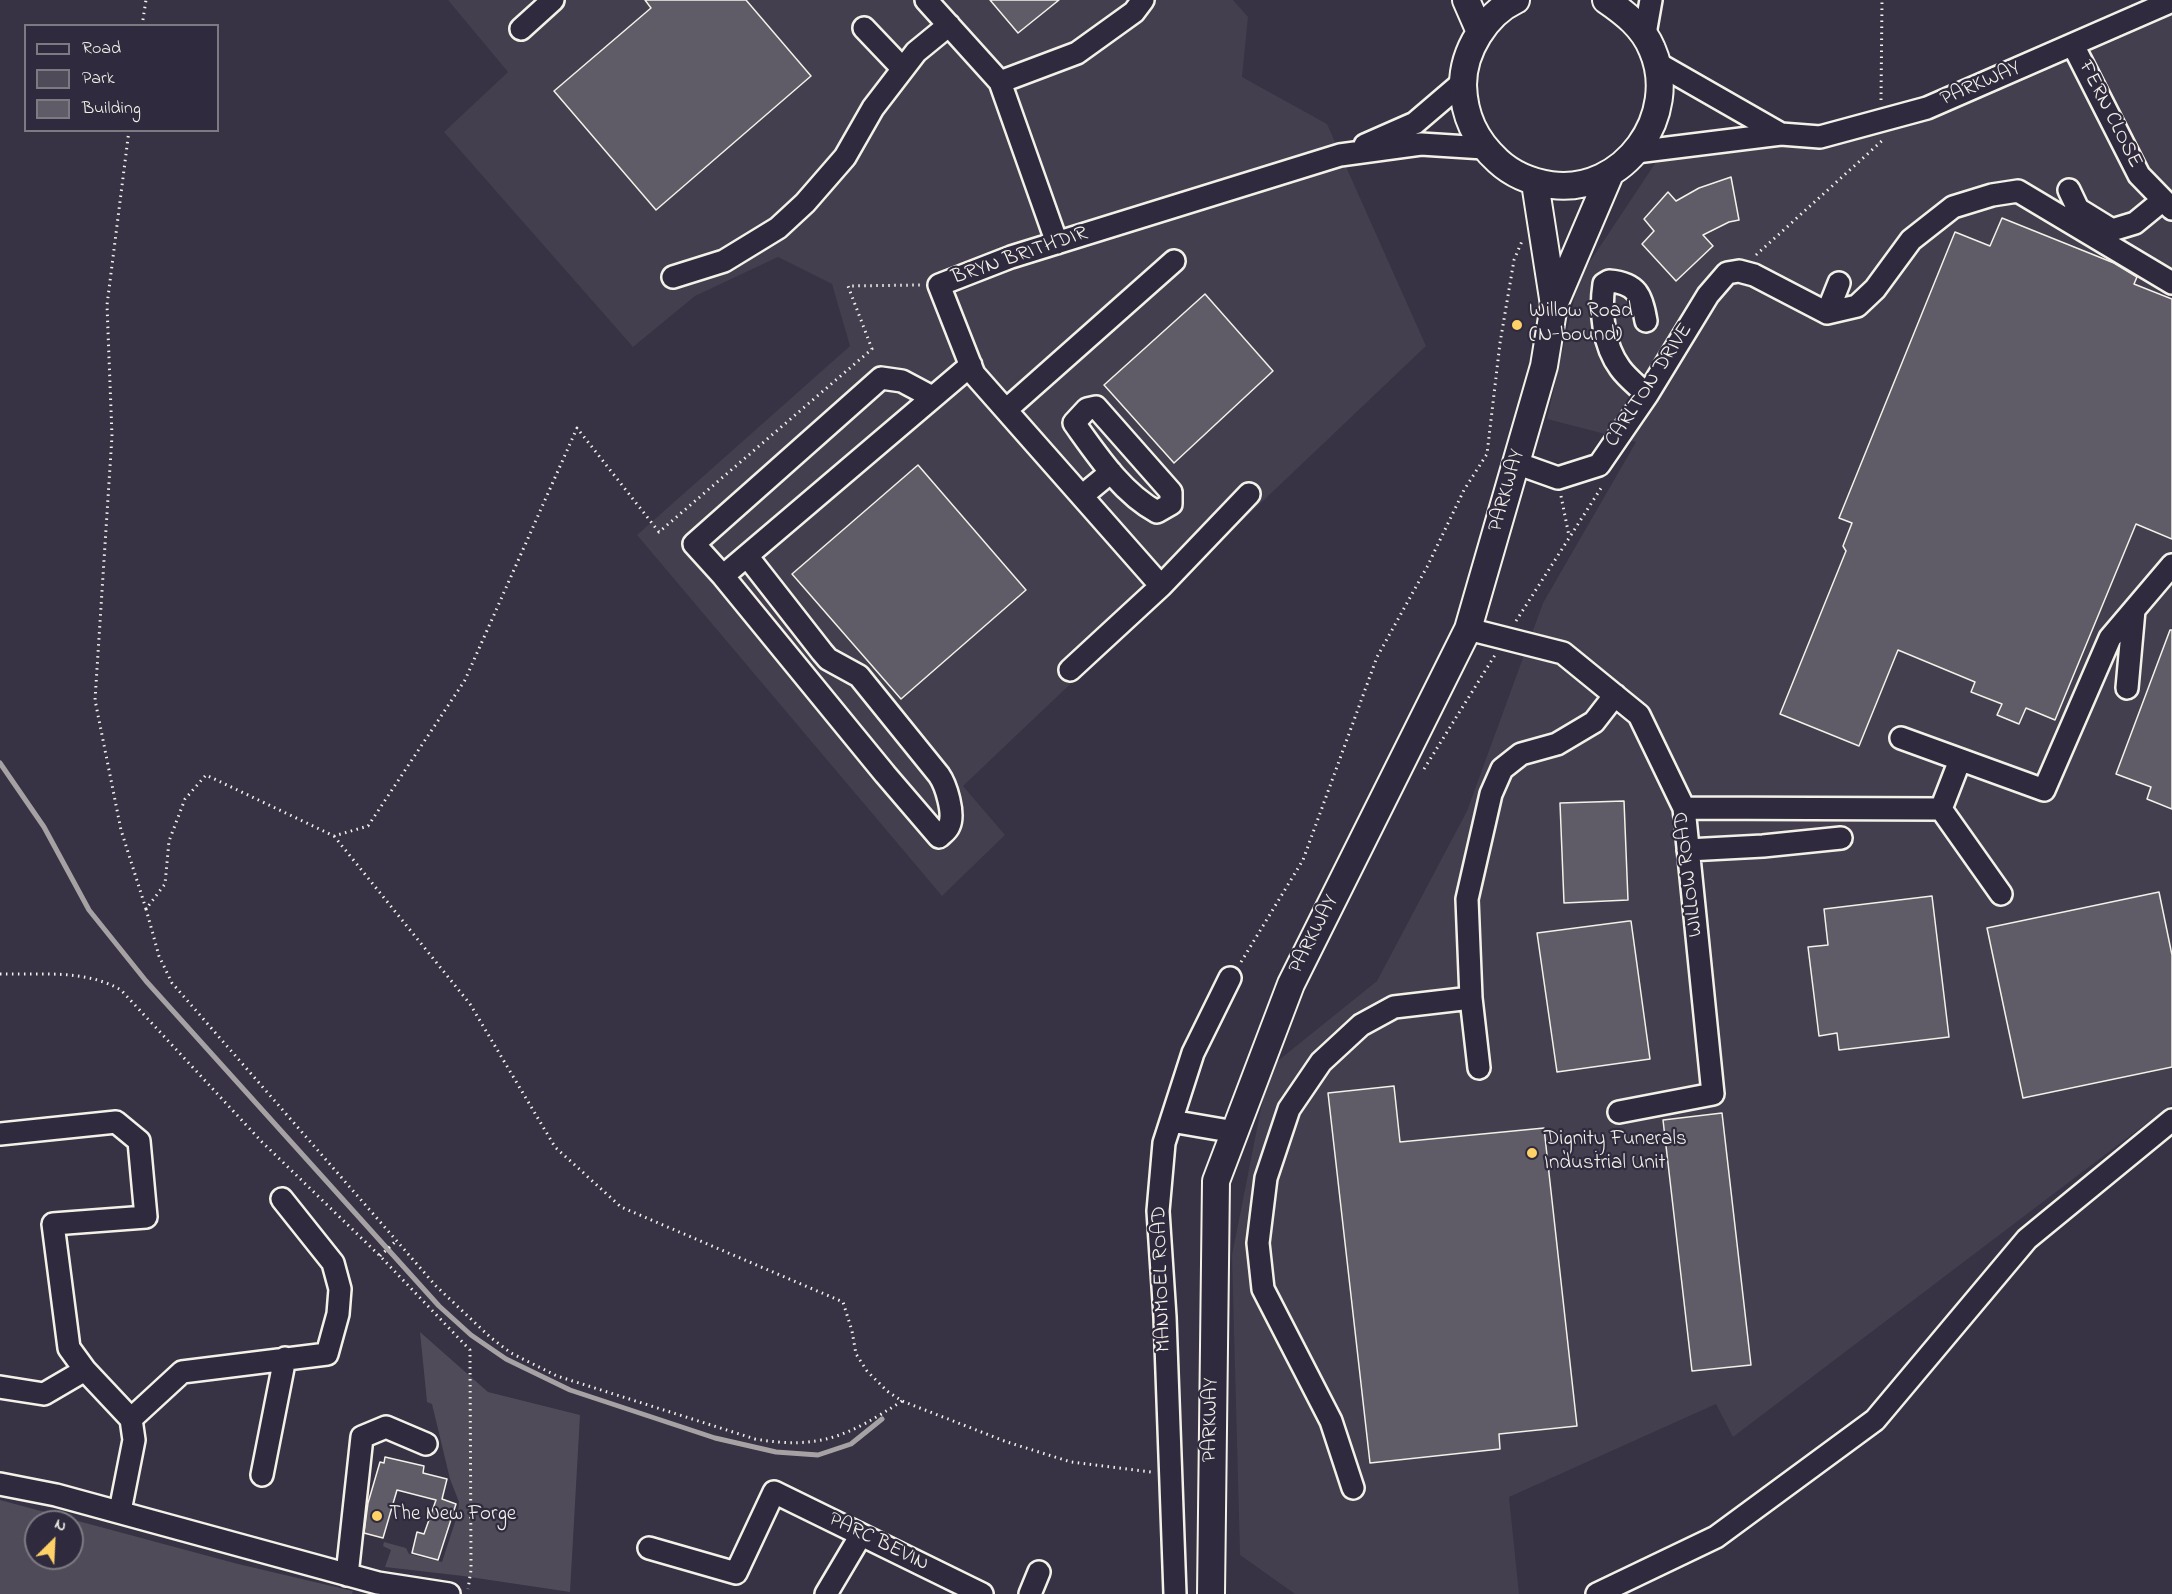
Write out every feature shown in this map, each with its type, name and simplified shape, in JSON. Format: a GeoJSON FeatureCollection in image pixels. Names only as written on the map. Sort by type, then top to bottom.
{"type":"FeatureCollection","features":[{"type":"Feature","properties":{"kind":"main road"},"geometry":{"type":"LineString","coordinates":[[1466,0],[1480,32]]}},
{"type":"Feature","properties":{"kind":"main road"},"geometry":{"type":"LineString","coordinates":[[1516,0],[1495,15],[1480,32],[1468,56],[1463,82],[1465,106],[1472,128],[1484,148],[1537,194],[1554,305]]}},
{"type":"Feature","properties":{"kind":"main road"},"geometry":{"type":"LineString","coordinates":[[1537,194],[1561,186],[1586,183],[1610,174],[1636,152],[1653,125],[1660,94],[1657,63],[1645,34],[1627,13],[1606,0]]}},
{"type":"Feature","properties":{"kind":"main road"},"geometry":{"type":"LineString","coordinates":[[1554,305],[1610,174]]}},
{"type":"Feature","properties":{"kind":"main road","name":"PARKWAY"},"geometry":{"type":"LineString","coordinates":[[1210,1594],[1216,1180],[1291,984],[1468,629],[1544,366],[1554,305]]}},
{"type":"Feature","properties":{"kind":"street"},"geometry":{"type":"LineString","coordinates":[[521,29],[553,0]]}},
{"type":"Feature","properties":{"kind":"street"},"geometry":{"type":"LineString","coordinates":[[927,0],[1000,82],[1058,243]]}},
{"type":"Feature","properties":{"kind":"street"},"geometry":{"type":"LineString","coordinates":[[1000,82],[1077,53],[1134,12],[1143,0]]}},
{"type":"Feature","properties":{"kind":"street"},"geometry":{"type":"LineString","coordinates":[[1645,34],[1651,0]]}},
{"type":"Feature","properties":{"kind":"street","name":"PARKWAY"},"geometry":{"type":"LineString","coordinates":[[1781,134],[1820,137],[1928,108],[2172,1]]}},
{"type":"Feature","properties":{"kind":"street"},"geometry":{"type":"LineString","coordinates":[[673,278],[724,261],[778,228],[805,203],[845,157],[873,108],[916,52],[949,25]]}},
{"type":"Feature","properties":{"kind":"street"},"geometry":{"type":"LineString","coordinates":[[864,28],[903,69]]}},
{"type":"Feature","properties":{"kind":"street","name":"FERN CLOSE"},"geometry":{"type":"LineString","coordinates":[[2073,45],[2139,175],[2167,205]]}},
{"type":"Feature","properties":{"kind":"street"},"geometry":{"type":"LineString","coordinates":[[1657,63],[1781,134]]}},
{"type":"Feature","properties":{"kind":"street"},"geometry":{"type":"LineString","coordinates":[[1340,155],[1414,123],[1463,82]]}},
{"type":"Feature","properties":{"kind":"street"},"geometry":{"type":"LineString","coordinates":[[1636,152],[1781,134]]}},
{"type":"Feature","properties":{"kind":"street","name":"BRYN BRITHDIR"},"geometry":{"type":"LineString","coordinates":[[1161,586],[974,374],[939,285],[1011,257],[1340,155],[1421,144],[1484,148]]}},
{"type":"Feature","properties":{"kind":"street"},"geometry":{"type":"LineString","coordinates":[[2069,190],[2078,209],[2112,230],[2135,223],[2167,205]]}},
{"type":"Feature","properties":{"kind":"street"},"geometry":{"type":"LineString","coordinates":[[1739,271],[1769,282],[1827,312],[1857,306],[1875,289],[1911,240],[1953,207],[1992,195],[2018,191],[2172,283]]}},
{"type":"Feature","properties":{"kind":"street"},"geometry":{"type":"LineString","coordinates":[[1006,410],[1174,261]]}},
{"type":"Feature","properties":{"kind":"street","name":"CARLTON DRIVE"},"geometry":{"type":"LineString","coordinates":[[1557,478],[1599,465],[1647,395],[1708,295],[1727,273],[1739,271]]}},
{"type":"Feature","properties":{"kind":"street"},"geometry":{"type":"LineString","coordinates":[[1646,321],[1643,303],[1637,291],[1618,281],[1609,281],[1605,284],[1601,305],[1610,345],[1619,367],[1647,395]]}},
{"type":"Feature","properties":{"kind":"street"},"geometry":{"type":"LineString","coordinates":[[1827,312],[1839,283]]}},
{"type":"Feature","properties":{"kind":"street"},"geometry":{"type":"LineString","coordinates":[[723,576],[971,365]]}},
{"type":"Feature","properties":{"kind":"street"},"geometry":{"type":"LineString","coordinates":[[747,556],[828,659],[859,676],[939,775],[946,787],[951,821],[946,831],[939,837],[694,544],[881,378],[902,381],[932,397]]}},
{"type":"Feature","properties":{"kind":"street"},"geometry":{"type":"LineString","coordinates":[[1096,407],[1160,479],[1171,492],[1171,504],[1157,512],[1144,505],[1111,472],[1074,423],[1087,409],[1096,407]]}},
{"type":"Feature","properties":{"kind":"street"},"geometry":{"type":"LineString","coordinates":[[1516,463],[1557,478]]}},
{"type":"Feature","properties":{"kind":"street"},"geometry":{"type":"LineString","coordinates":[[1082,496],[1111,472]]}},
{"type":"Feature","properties":{"kind":"street"},"geometry":{"type":"LineString","coordinates":[[1070,670],[1161,586],[1249,494]]}},
{"type":"Feature","properties":{"kind":"street"},"geometry":{"type":"LineString","coordinates":[[1901,738],[2044,790],[2110,638],[2172,565]]}},
{"type":"Feature","properties":{"kind":"street"},"geometry":{"type":"LineString","coordinates":[[2127,688],[2134,610]]}},
{"type":"Feature","properties":{"kind":"street","name":"WILLOW ROAD"},"geometry":{"type":"LineString","coordinates":[[1468,629],[1563,653],[1616,695],[1640,715],[1684,808],[1713,1094],[1619,1112]]}},
{"type":"Feature","properties":{"kind":"street"},"geometry":{"type":"LineString","coordinates":[[1479,1068],[1471,998],[1467,899],[1491,794],[1502,769],[1521,754],[1557,744],[1594,722],[1616,695]]}},
{"type":"Feature","properties":{"kind":"street"},"geometry":{"type":"LineString","coordinates":[[1941,809],[1960,760]]}},
{"type":"Feature","properties":{"kind":"street"},"geometry":{"type":"LineString","coordinates":[[1684,808],[1941,809]]}},
{"type":"Feature","properties":{"kind":"street"},"geometry":{"type":"LineString","coordinates":[[1941,809],[2001,894]]}},
{"type":"Feature","properties":{"kind":"street"},"geometry":{"type":"LineString","coordinates":[[1688,850],[1763,846],[1841,838]]}},
{"type":"Feature","properties":{"kind":"street","name":"MANMOEL ROAD"},"geometry":{"type":"LineString","coordinates":[[1175,1594],[1158,1211],[1164,1143],[1193,1053],[1230,978]]}},
{"type":"Feature","properties":{"kind":"street"},"geometry":{"type":"LineString","coordinates":[[1353,1488],[1331,1421],[1263,1289],[1258,1243],[1266,1178],[1289,1109],[1320,1062],[1361,1025],[1394,1007],[1471,998]]}},
{"type":"Feature","properties":{"kind":"street"},"geometry":{"type":"LineString","coordinates":[[1597,1594],[1716,1537],[1875,1420],[2027,1239],[2172,1120]]}},
{"type":"Feature","properties":{"kind":"street"},"geometry":{"type":"LineString","coordinates":[[1171,1121],[1235,1132]]}},
{"type":"Feature","properties":{"kind":"street"},"geometry":{"type":"LineString","coordinates":[[0,1134],[116,1122],[139,1141],[146,1217],[53,1224],[69,1348],[85,1370],[131,1419],[134,1440],[120,1511]]}},
{"type":"Feature","properties":{"kind":"street"},"geometry":{"type":"LineString","coordinates":[[131,1419],[182,1372],[327,1354],[338,1314],[340,1289],[333,1263],[282,1199]]}},
{"type":"Feature","properties":{"kind":"street"},"geometry":{"type":"LineString","coordinates":[[262,1475],[285,1358]]}},
{"type":"Feature","properties":{"kind":"street"},"geometry":{"type":"LineString","coordinates":[[0,1387],[44,1394],[85,1370]]}},
{"type":"Feature","properties":{"kind":"street"},"geometry":{"type":"LineString","coordinates":[[347,1575],[362,1437],[386,1426],[426,1444]]}},
{"type":"Feature","properties":{"kind":"street"},"geometry":{"type":"LineString","coordinates":[[0,1484],[120,1511],[378,1583],[449,1594]]}},
{"type":"Feature","properties":{"kind":"street","name":"PARC BEVIN"},"geometry":{"type":"LineString","coordinates":[[649,1548],[735,1573],[774,1492],[982,1594]]}},
{"type":"Feature","properties":{"kind":"street"},"geometry":{"type":"LineString","coordinates":[[826,1594],[861,1535]]}},
{"type":"Feature","properties":{"kind":"street"},"geometry":{"type":"LineString","coordinates":[[1030,1594],[1039,1572]]}},
{"type":"Feature","properties":{"kind":"path"},"geometry":{"type":"LineString","coordinates":[[142,24],[146,0]]}},
{"type":"Feature","properties":{"kind":"path"},"geometry":{"type":"LineString","coordinates":[[1739,271],[1885,141],[1880,121],[1882,0]]}},
{"type":"Feature","properties":{"kind":"path"},"geometry":{"type":"LineString","coordinates":[[129,132],[107,305],[112,436],[95,700],[121,830],[159,956],[172,983],[436,1286],[470,1319],[511,1353],[557,1376],[637,1403],[755,1439],[779,1443],[803,1444],[826,1441],[845,1435],[865,1426],[902,1401]]}},
{"type":"Feature","properties":{"kind":"path"},"geometry":{"type":"LineString","coordinates":[[1230,978],[1256,941],[1303,860],[1377,657],[1427,567],[1464,490],[1487,454],[1500,343],[1514,260],[1537,194]]}},
{"type":"Feature","properties":{"kind":"path"},"geometry":{"type":"LineString","coordinates":[[334,836],[368,826],[465,680],[577,428],[660,532],[872,349],[848,286],[939,285]]}},
{"type":"Feature","properties":{"kind":"path"},"geometry":{"type":"LineString","coordinates":[[1557,478],[1569,538]]}},
{"type":"Feature","properties":{"kind":"path"},"geometry":{"type":"LineString","coordinates":[[1505,638],[1604,484]]}},
{"type":"Feature","properties":{"kind":"path"},"geometry":{"type":"LineString","coordinates":[[146,909],[165,884],[169,841],[185,799],[206,775],[334,836],[470,1004],[555,1147],[621,1207],[843,1302],[856,1354],[867,1371],[887,1391],[902,1401],[1007,1442],[1071,1462],[1171,1475]]}},
{"type":"Feature","properties":{"kind":"path"},"geometry":{"type":"LineString","coordinates":[[0,974],[85,976],[107,982],[121,990],[262,1142],[380,1256],[470,1350],[471,1570],[468,1594]]}},
{"type":"Feature","properties":{"kind":"path"},"geometry":{"type":"LineString","coordinates":[[380,1256],[396,1241]]}},
{"type":"Feature","properties":{"kind":"shaded area"},"geometry":{"type":"Polygon","coordinates":[[[448,0],[1233,0],[1248,17],[1242,77],[1327,124],[1426,346],[963,786],[1005,835],[942,896],[637,535],[850,346],[832,284],[778,257],[695,296],[633,347],[444,132],[508,72],[448,0]]]}},
{"type":"Feature","properties":{"kind":"shaded area"},"geometry":{"type":"Polygon","coordinates":[[[2142,0],[2172,0],[2172,1104],[1733,1437],[1716,1404],[1509,1497],[1519,1594],[1295,1594],[1240,1555],[1232,1255],[1269,1068],[1377,981],[1467,811],[1543,603],[1636,442],[1547,419],[1579,278],[1660,156],[1880,116],[2142,0]]]}},
{"type":"Feature","properties":{"kind":"green space"},"geometry":{"type":"Polygon","coordinates":[[[420,1332],[488,1392],[580,1415],[570,1592],[385,1567],[391,1550],[383,1546],[384,1542],[406,1548],[409,1554],[442,1562],[458,1513],[459,1502],[450,1479],[432,1404],[427,1402],[420,1332]]]}},
{"type":"Feature","properties":{"kind":"green space"},"geometry":{"type":"Polygon","coordinates":[[[0,1500],[37,1510],[24,1510],[24,1570],[84,1570],[84,1523],[238,1564],[353,1591],[352,1594],[0,1594],[0,1500]]]}},
{"type":"Feature","properties":{"kind":"building"},"geometry":{"type":"Polygon","coordinates":[[[645,0],[746,0],[811,76],[656,210],[554,91],[651,8],[645,0]]]}},
{"type":"Feature","properties":{"kind":"building"},"geometry":{"type":"Polygon","coordinates":[[[990,0],[1059,0],[1018,33],[990,0]]]}},
{"type":"Feature","properties":{"kind":"building"},"geometry":{"type":"Polygon","coordinates":[[[1731,177],[1739,220],[1729,222],[1703,235],[1713,246],[1676,281],[1642,244],[1654,231],[1644,219],[1668,192],[1676,201],[1699,188],[1731,177]]]}},
{"type":"Feature","properties":{"kind":"building"},"geometry":{"type":"Polygon","coordinates":[[[2002,218],[2114,263],[2137,277],[2134,284],[2172,299],[2172,539],[2136,524],[2055,720],[2026,708],[2019,724],[1997,715],[2002,704],[1971,692],[1975,682],[1898,650],[1859,746],[1780,714],[1846,551],[1843,546],[1852,523],[1839,518],[1955,232],[1990,246],[2002,218]]]}},
{"type":"Feature","properties":{"kind":"building"},"geometry":{"type":"Polygon","coordinates":[[[1205,294],[1273,371],[1174,463],[1104,385],[1205,294]]]}},
{"type":"Feature","properties":{"kind":"building"},"geometry":{"type":"Polygon","coordinates":[[[918,465],[1026,590],[901,699],[792,574],[918,465]]]}},
{"type":"Feature","properties":{"kind":"building"},"geometry":{"type":"Polygon","coordinates":[[[2170,630],[2172,630],[2172,809],[2147,799],[2151,787],[2116,774],[2170,630]]]}},
{"type":"Feature","properties":{"kind":"building"},"geometry":{"type":"Polygon","coordinates":[[[1624,801],[1628,900],[1564,903],[1560,803],[1624,801]]]}},
{"type":"Feature","properties":{"kind":"building"},"geometry":{"type":"Polygon","coordinates":[[[2159,892],[2172,955],[2172,1067],[2023,1098],[1987,928],[2159,892]]]}},
{"type":"Feature","properties":{"kind":"building"},"geometry":{"type":"Polygon","coordinates":[[[1932,896],[1949,1037],[1839,1050],[1837,1033],[1819,1036],[1808,947],[1828,945],[1824,909],[1932,896]]]}},
{"type":"Feature","properties":{"kind":"building"},"geometry":{"type":"Polygon","coordinates":[[[1631,921],[1650,1059],[1557,1072],[1537,933],[1631,921]]]}},
{"type":"Feature","properties":{"kind":"building"},"geometry":{"type":"Polygon","coordinates":[[[1394,1086],[1400,1142],[1544,1128],[1577,1426],[1499,1434],[1500,1449],[1370,1463],[1328,1093],[1394,1086]]]}},
{"type":"Feature","properties":{"kind":"building"},"geometry":{"type":"Polygon","coordinates":[[[1722,1113],[1751,1365],[1692,1371],[1663,1120],[1722,1113]]]}},
{"type":"Feature","properties":{"kind":"building","name":"The New Forge"},"geometry":{"type":"Polygon","coordinates":[[[385,1457],[424,1466],[423,1473],[447,1479],[442,1499],[456,1504],[438,1560],[412,1553],[417,1532],[424,1534],[436,1500],[397,1490],[383,1538],[364,1533],[368,1503],[380,1462],[384,1463],[385,1457]]]}},
{"type":"Feature","properties":{"kind":"waterway"},"geometry":{"type":"LineString","coordinates":[[0,763],[44,827],[89,910],[146,981],[439,1306],[471,1335],[506,1359],[570,1390],[715,1438],[776,1452],[818,1455],[851,1444],[882,1419]]}},
{"type":"Feature","properties":{"kind":"place","name":"Willow Road (N-bound)"},"geometry":{"type":"Point","coordinates":[1517,325]}},
{"type":"Feature","properties":{"kind":"place","name":"Dignity Funerals Industrial Unit"},"geometry":{"type":"Point","coordinates":[1532,1153]}},
{"type":"Feature","properties":{"kind":"place","name":"The New Forge"},"geometry":{"type":"Point","coordinates":[377,1516]}}]}
